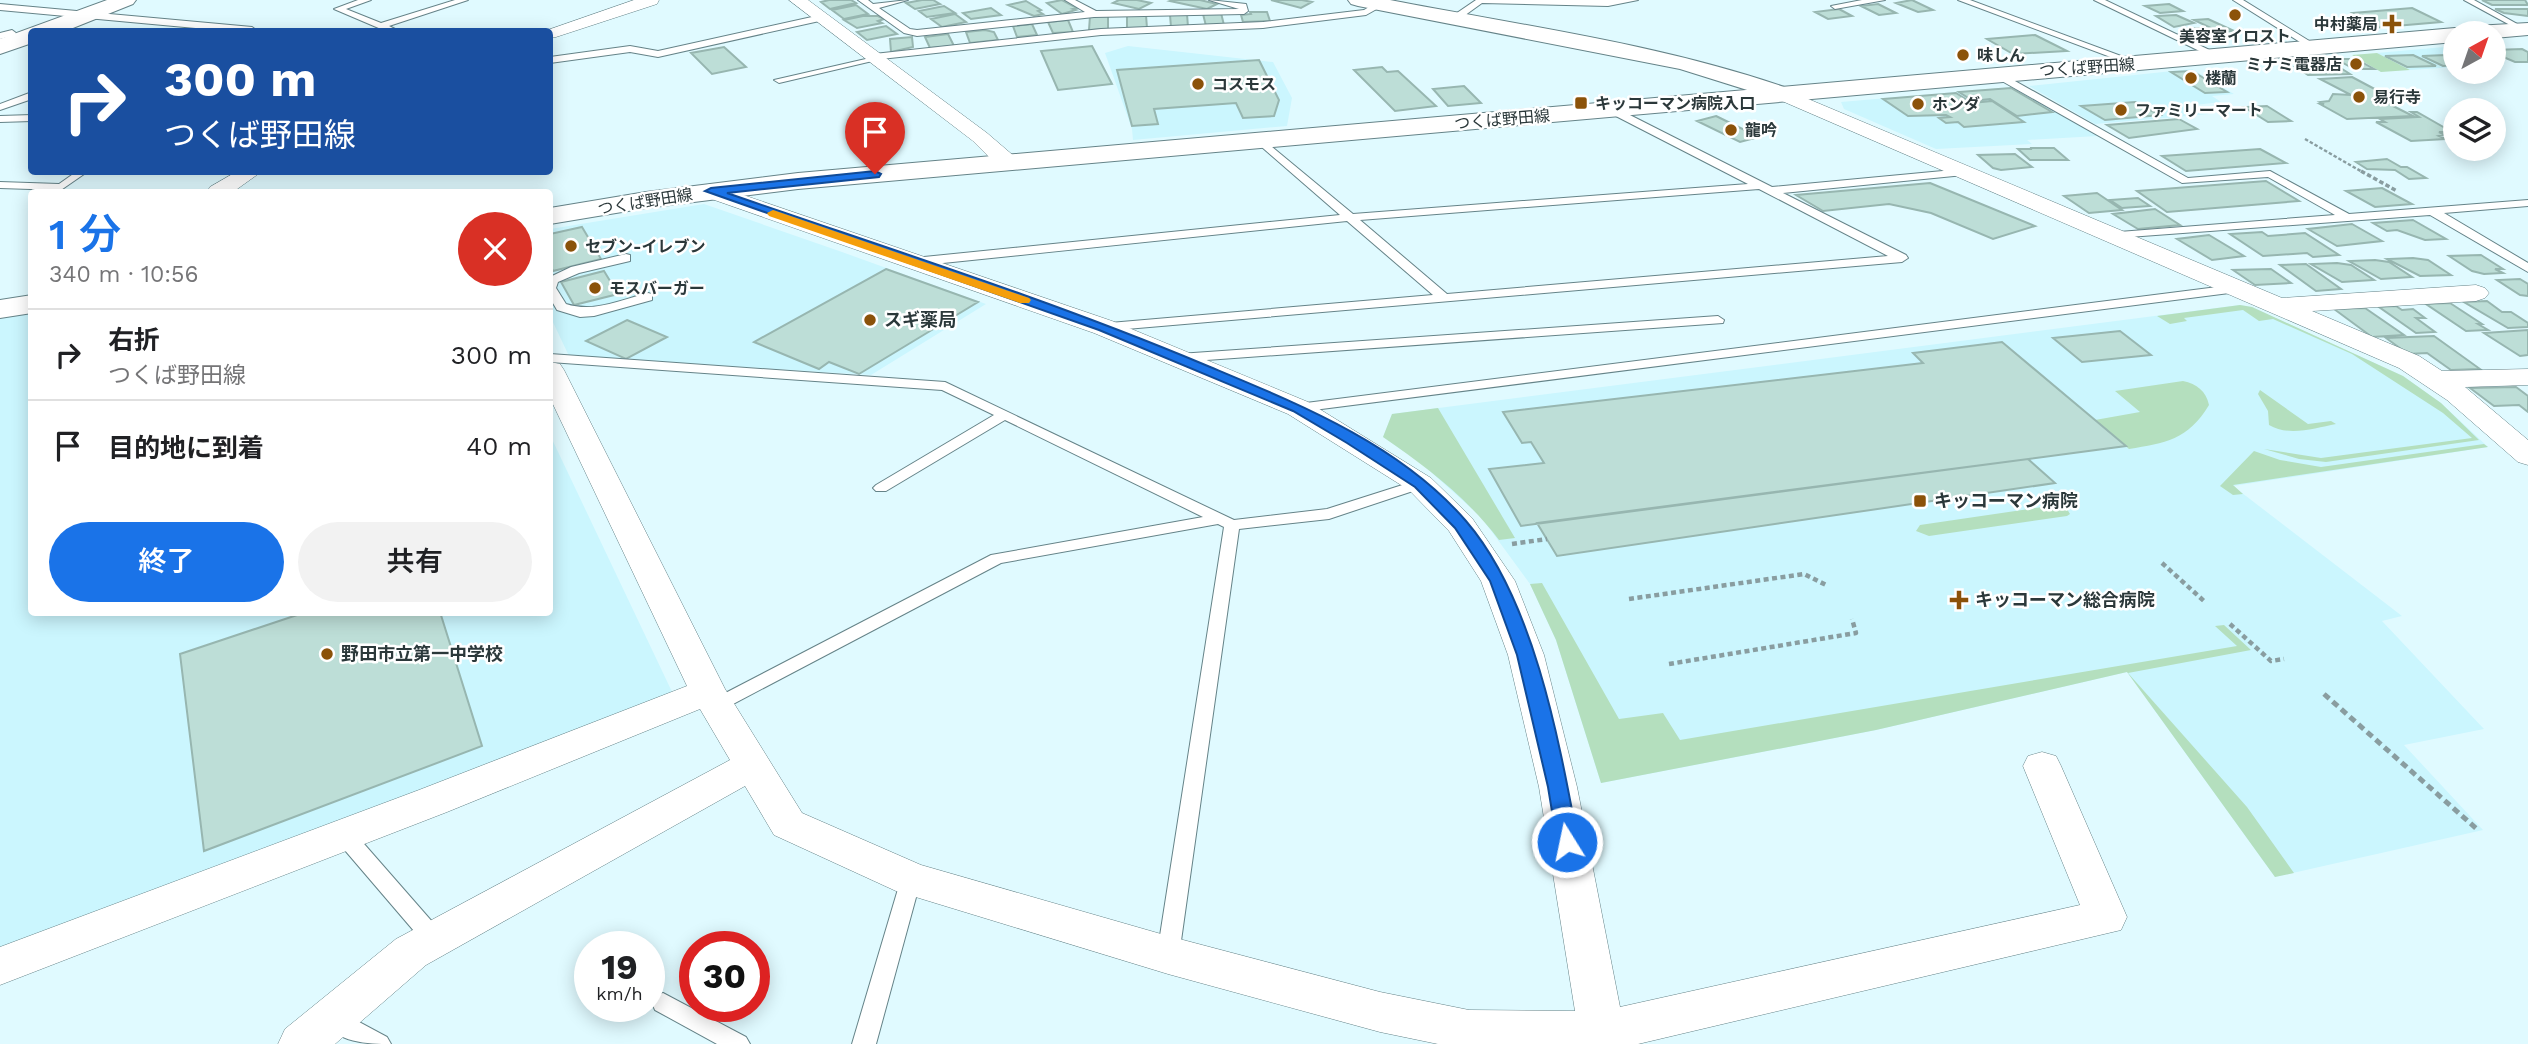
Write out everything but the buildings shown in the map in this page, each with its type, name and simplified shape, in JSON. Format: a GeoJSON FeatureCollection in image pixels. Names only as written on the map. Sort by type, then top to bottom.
{"type":"FeatureCollection","features":[{"type":"Feature","properties":{"kind":"main road"},"geometry":{"type":"LineString","coordinates":[[53,28],[126,0]]}},
{"type":"Feature","properties":{"kind":"main road"},"geometry":{"type":"LineString","coordinates":[[1369,2],[1682,63],[1782,94]]}},
{"type":"Feature","properties":{"kind":"main road"},"geometry":{"type":"LineString","coordinates":[[2506,31],[2526,29]]}},
{"type":"Feature","properties":{"kind":"main road","name":"つくば野田線"},"geometry":{"type":"LineString","coordinates":[[553,216],[711,191],[1007,162],[1614,111],[1996,74],[2443,36]]}},
{"type":"Feature","properties":{"kind":"main road"},"geometry":{"type":"LineString","coordinates":[[0,309],[28,305]]}},
{"type":"Feature","properties":{"kind":"street"},"geometry":{"type":"LineString","coordinates":[[553,32],[651,0]]}},
{"type":"Feature","properties":{"kind":"street"},"geometry":{"type":"LineString","coordinates":[[797,0],[980,137],[1007,162]]}},
{"type":"Feature","properties":{"kind":"street"},"geometry":{"type":"LineString","coordinates":[[1782,94],[2281,305],[2409,362],[2439,379],[2528,456]]}},
{"type":"Feature","properties":{"kind":"street"},"geometry":{"type":"LineString","coordinates":[[223,189],[245,175]]}},
{"type":"Feature","properties":{"kind":"street"},"geometry":{"type":"LineString","coordinates":[[711,191],[1103,327],[1298,408],[1420,484],[1461,525],[1498,581],[1526,655],[1558,787],[1603,1038]]}},
{"type":"Feature","properties":{"kind":"street"},"geometry":{"type":"LineString","coordinates":[[2281,305],[2476,293]]}},
{"type":"Feature","properties":{"kind":"street"},"geometry":{"type":"LineString","coordinates":[[553,376],[712,699],[788,824],[911,879],[1168,955],[1380,1012],[1469,1030],[1603,1038],[2106,917],[2042,766]]}},
{"type":"Feature","properties":{"kind":"street"},"geometry":{"type":"LineString","coordinates":[[2439,379],[2528,377]]}},
{"type":"Feature","properties":{"kind":"street"},"geometry":{"type":"LineString","coordinates":[[0,966],[712,699]]}},
{"type":"Feature","properties":{"kind":"street"},"geometry":{"type":"LineString","coordinates":[[301,1044],[411,952],[752,765]]}},
{"type":"Feature","properties":{"kind":"lane"},"geometry":{"type":"LineString","coordinates":[[367,0],[338,9],[388,28]]}},
{"type":"Feature","properties":{"kind":"lane"},"geometry":{"type":"LineString","coordinates":[[382,25],[464,0]]}},
{"type":"Feature","properties":{"kind":"lane"},"geometry":{"type":"LineString","coordinates":[[862,0],[907,32],[916,33],[1094,14],[1244,10],[1243,6],[1213,0]]}},
{"type":"Feature","properties":{"kind":"lane"},"geometry":{"type":"LineString","coordinates":[[871,7],[904,0]]}},
{"type":"Feature","properties":{"kind":"lane"},"geometry":{"type":"LineString","coordinates":[[1069,0],[1094,14]]}},
{"type":"Feature","properties":{"kind":"lane"},"geometry":{"type":"LineString","coordinates":[[1454,19],[1480,1],[1608,3],[1634,0]]}},
{"type":"Feature","properties":{"kind":"lane"},"geometry":{"type":"LineString","coordinates":[[1835,6],[1881,0]]}},
{"type":"Feature","properties":{"kind":"lane"},"geometry":{"type":"LineString","coordinates":[[1962,0],[2135,63]]}},
{"type":"Feature","properties":{"kind":"lane"},"geometry":{"type":"LineString","coordinates":[[2098,0],[2217,56]]}},
{"type":"Feature","properties":{"kind":"lane"},"geometry":{"type":"LineString","coordinates":[[2238,0],[2314,47]]}},
{"type":"Feature","properties":{"kind":"lane"},"geometry":{"type":"LineString","coordinates":[[2468,0],[2526,29]]}},
{"type":"Feature","properties":{"kind":"lane"},"geometry":{"type":"LineString","coordinates":[[779,80],[875,58],[1101,32],[1263,25],[1367,12],[1369,2]]}},
{"type":"Feature","properties":{"kind":"lane"},"geometry":{"type":"LineString","coordinates":[[0,7],[230,28]]}},
{"type":"Feature","properties":{"kind":"lane"},"geometry":{"type":"LineString","coordinates":[[553,60],[630,49],[658,54],[821,18]]}},
{"type":"Feature","properties":{"kind":"lane"},"geometry":{"type":"LineString","coordinates":[[0,36],[14,39]]}},
{"type":"Feature","properties":{"kind":"lane"},"geometry":{"type":"LineString","coordinates":[[1996,74],[2186,181],[2270,174],[2346,217]]}},
{"type":"Feature","properties":{"kind":"lane"},"geometry":{"type":"LineString","coordinates":[[0,107],[28,96]]}},
{"type":"Feature","properties":{"kind":"lane"},"geometry":{"type":"LineString","coordinates":[[1103,327],[1902,258],[1614,111]]}},
{"type":"Feature","properties":{"kind":"lane"},"geometry":{"type":"LineString","coordinates":[[0,120],[28,118]]}},
{"type":"Feature","properties":{"kind":"lane"},"geometry":{"type":"LineString","coordinates":[[1260,140],[1443,298]]}},
{"type":"Feature","properties":{"kind":"lane"},"geometry":{"type":"LineString","coordinates":[[911,262],[1352,217],[1763,189],[1964,172]]}},
{"type":"Feature","properties":{"kind":"lane"},"geometry":{"type":"LineString","coordinates":[[0,185],[61,187],[78,175]]}},
{"type":"Feature","properties":{"kind":"lane"},"geometry":{"type":"LineString","coordinates":[[2119,236],[2528,203]]}},
{"type":"Feature","properties":{"kind":"lane"},"geometry":{"type":"LineString","coordinates":[[2432,211],[2528,268]]}},
{"type":"Feature","properties":{"kind":"lane"},"geometry":{"type":"LineString","coordinates":[[553,280],[575,270],[626,258]]}},
{"type":"Feature","properties":{"kind":"lane"},"geometry":{"type":"LineString","coordinates":[[1298,408],[2241,288]]}},
{"type":"Feature","properties":{"kind":"lane"},"geometry":{"type":"LineString","coordinates":[[553,293],[561,307],[580,313],[594,312],[648,297]]}},
{"type":"Feature","properties":{"kind":"lane"},"geometry":{"type":"LineString","coordinates":[[1177,358],[1718,320]]}},
{"type":"Feature","properties":{"kind":"lane"},"geometry":{"type":"LineString","coordinates":[[553,358],[946,386],[1226,522]]}},
{"type":"Feature","properties":{"kind":"lane"},"geometry":{"type":"LineString","coordinates":[[881,488],[1004,415]]}},
{"type":"Feature","properties":{"kind":"lane"},"geometry":{"type":"LineString","coordinates":[[712,699],[997,559],[1226,522],[1329,514],[1420,484]]}},
{"type":"Feature","properties":{"kind":"lane"},"geometry":{"type":"LineString","coordinates":[[1168,955],[1226,522]]}},
{"type":"Feature","properties":{"kind":"lane"},"geometry":{"type":"LineString","coordinates":[[344,835],[434,939]]}},
{"type":"Feature","properties":{"kind":"lane"},"geometry":{"type":"LineString","coordinates":[[864,1044],[911,879]]}},
{"type":"Feature","properties":{"kind":"lane"},"geometry":{"type":"LineString","coordinates":[[665,1004],[738,1044]]}},
{"type":"Feature","properties":{"kind":"lane"},"geometry":{"type":"LineString","coordinates":[[333,1017],[379,1044]]}},
{"type":"Feature","properties":{"kind":"path"},"geometry":{"type":"LineString","coordinates":[[2305,139],[2432,211]]}},
{"type":"Feature","properties":{"kind":"path"},"geometry":{"type":"LineString","coordinates":[[1510,544],[1547,539]]}},
{"type":"Feature","properties":{"kind":"path"},"geometry":{"type":"LineString","coordinates":[[2162,563],[2204,601]]}},
{"type":"Feature","properties":{"kind":"path"},"geometry":{"type":"LineString","coordinates":[[1629,599],[1804,574],[1826,585]]}},
{"type":"Feature","properties":{"kind":"path"},"geometry":{"type":"LineString","coordinates":[[1669,664],[1856,633],[1852,619]]}},
{"type":"Feature","properties":{"kind":"path"},"geometry":{"type":"LineString","coordinates":[[2230,624],[2272,661],[2284,659]]}},
{"type":"Feature","properties":{"kind":"path"},"geometry":{"type":"LineString","coordinates":[[2325,694],[2479,830]]}},
{"type":"Feature","properties":{"kind":"shaded area"},"geometry":{"type":"Polygon","coordinates":[[[1128,46],[1273,62],[1292,98],[1287,126],[1133,140],[1132,129],[1105,53],[1128,46]]]}},
{"type":"Feature","properties":{"kind":"shaded area"},"geometry":{"type":"Polygon","coordinates":[[[2443,47],[2443,68],[2410,70],[2377,53],[2443,47]]]}},
{"type":"Feature","properties":{"kind":"shaded area"},"geometry":{"type":"Polygon","coordinates":[[[2192,69],[2234,94],[2212,96],[2221,102],[2195,105],[2209,114],[2095,124],[2029,86],[2192,69]]]}},
{"type":"Feature","properties":{"kind":"shaded area"},"geometry":{"type":"Polygon","coordinates":[[[2014,87],[2098,136],[2027,140],[2032,144],[1936,149],[1844,109],[1841,102],[2014,87]]]}},
{"type":"Feature","properties":{"kind":"shaded area"},"geometry":{"type":"Polygon","coordinates":[[[704,204],[986,304],[871,375],[569,356],[553,322],[553,229],[704,204]]]}},
{"type":"Feature","properties":{"kind":"shaded area","name":"キッコーマン総合病院"},"geometry":{"type":"Polygon","coordinates":[[[2240,305],[2252,307],[2403,376],[2441,403],[2488,447],[2233,486],[2402,616],[2382,621],[2484,729],[2404,745],[2483,830],[2275,877],[2127,672],[1876,730],[1601,783],[1556,640],[1530,584],[1481,517],[1422,464],[1383,437],[1392,414],[2240,305]]]}},
{"type":"Feature","properties":{"kind":"shaded area","name":"野田市立第一中学校"},"geometry":{"type":"Polygon","coordinates":[[[28,311],[28,616],[553,616],[553,441],[674,696],[0,948],[0,316],[28,311]]]}},
{"type":"Feature","properties":{"kind":"green space"},"geometry":{"type":"Polygon","coordinates":[[[2377,53],[2410,70],[2381,72],[2352,55],[2377,53]]]}},
{"type":"Feature","properties":{"kind":"green space"},"geometry":{"type":"Polygon","coordinates":[[[2240,305],[2252,307],[2403,376],[2441,403],[2479,440],[2326,462],[2299,459],[2264,449],[2321,458],[2472,438],[2443,413],[2352,354],[2273,319],[2259,321],[2243,310],[2184,318],[2187,321],[2170,324],[2157,316],[2240,305]]]}},
{"type":"Feature","properties":{"kind":"green space"},"geometry":{"type":"Polygon","coordinates":[[[2183,381],[2200,389],[2209,405],[2193,426],[2175,438],[2129,449],[2095,420],[2140,412],[2115,391],[2183,381]]]}},
{"type":"Feature","properties":{"kind":"green space"},"geometry":{"type":"Polygon","coordinates":[[[2260,390],[2308,424],[2331,421],[2336,424],[2293,431],[2277,429],[2269,425],[2268,411],[2258,394],[2260,390]]]}},
{"type":"Feature","properties":{"kind":"green space"},"geometry":{"type":"Polygon","coordinates":[[[1438,408],[1515,538],[1499,540],[1474,510],[1446,484],[1383,437],[1392,414],[1438,408]]]}},
{"type":"Feature","properties":{"kind":"green space"},"geometry":{"type":"Polygon","coordinates":[[[2484,444],[2488,447],[2233,485],[2243,494],[2233,495],[2220,486],[2254,451],[2280,460],[2321,467],[2484,444]]]}},
{"type":"Feature","properties":{"kind":"green space"},"geometry":{"type":"Polygon","coordinates":[[[2056,505],[2067,509],[2070,514],[1929,536],[1916,531],[1920,525],[2056,505]]]}},
{"type":"Feature","properties":{"kind":"green space"},"geometry":{"type":"Polygon","coordinates":[[[1542,583],[1619,719],[1663,713],[1680,740],[2237,646],[2215,626],[2224,625],[2251,650],[2128,673],[2247,807],[2294,873],[2275,877],[2127,672],[1876,730],[1601,783],[1556,640],[1530,584],[1542,583]]]}},
{"type":"Feature","properties":{"kind":"slow traffic"},"geometry":{"type":"LineString","coordinates":[[773,213],[1025,300]]}},
{"type":"Feature","properties":{"kind":"place","name":"美容室イロスト"},"geometry":{"type":"Point","coordinates":[2235,15]}},
{"type":"Feature","properties":{"kind":"place","name":"中村薬局"},"geometry":{"type":"Point","coordinates":[2392,24]}},
{"type":"Feature","properties":{"kind":"place","name":"味しん"},"geometry":{"type":"Point","coordinates":[1963,55]}},
{"type":"Feature","properties":{"kind":"place","name":"ミナミ電器店"},"geometry":{"type":"Point","coordinates":[2356,64]}},
{"type":"Feature","properties":{"kind":"place","name":"楼蘭"},"geometry":{"type":"Point","coordinates":[2191,78]}},
{"type":"Feature","properties":{"kind":"place","name":"コスモス"},"geometry":{"type":"Point","coordinates":[1198,84]}},
{"type":"Feature","properties":{"kind":"place","name":"易行寺"},"geometry":{"type":"Point","coordinates":[2359,97]}},
{"type":"Feature","properties":{"kind":"place","name":"キッコーマン病院入口"},"geometry":{"type":"Point","coordinates":[1581,103]}},
{"type":"Feature","properties":{"kind":"place","name":"ホンダ"},"geometry":{"type":"Point","coordinates":[1918,104]}},
{"type":"Feature","properties":{"kind":"place","name":"ファミリーマート"},"geometry":{"type":"Point","coordinates":[2121,110]}},
{"type":"Feature","properties":{"kind":"place","name":"龍吟"},"geometry":{"type":"Point","coordinates":[1731,130]}},
{"type":"Feature","properties":{"kind":"place","name":"セブン-イレブン"},"geometry":{"type":"Point","coordinates":[571,246]}},
{"type":"Feature","properties":{"kind":"place","name":"モスバーガー"},"geometry":{"type":"Point","coordinates":[595,288]}},
{"type":"Feature","properties":{"kind":"place","name":"スギ薬局"},"geometry":{"type":"Point","coordinates":[870,320]}},
{"type":"Feature","properties":{"kind":"place","name":"キッコーマン病院"},"geometry":{"type":"Point","coordinates":[1920,501]}},
{"type":"Feature","properties":{"kind":"place","name":"キッコーマン総合病院"},"geometry":{"type":"Point","coordinates":[1959,600]}},
{"type":"Feature","properties":{"kind":"place","name":"野田市立第一中学校"},"geometry":{"type":"Point","coordinates":[327,654]}},
{"type":"Feature","properties":{"kind":"route"},"geometry":{"type":"LineString","coordinates":[[875,174],[711,191],[1103,327],[1298,408],[1420,484],[1461,525],[1498,581],[1526,655],[1558,787],[1567,842]]}}]}
